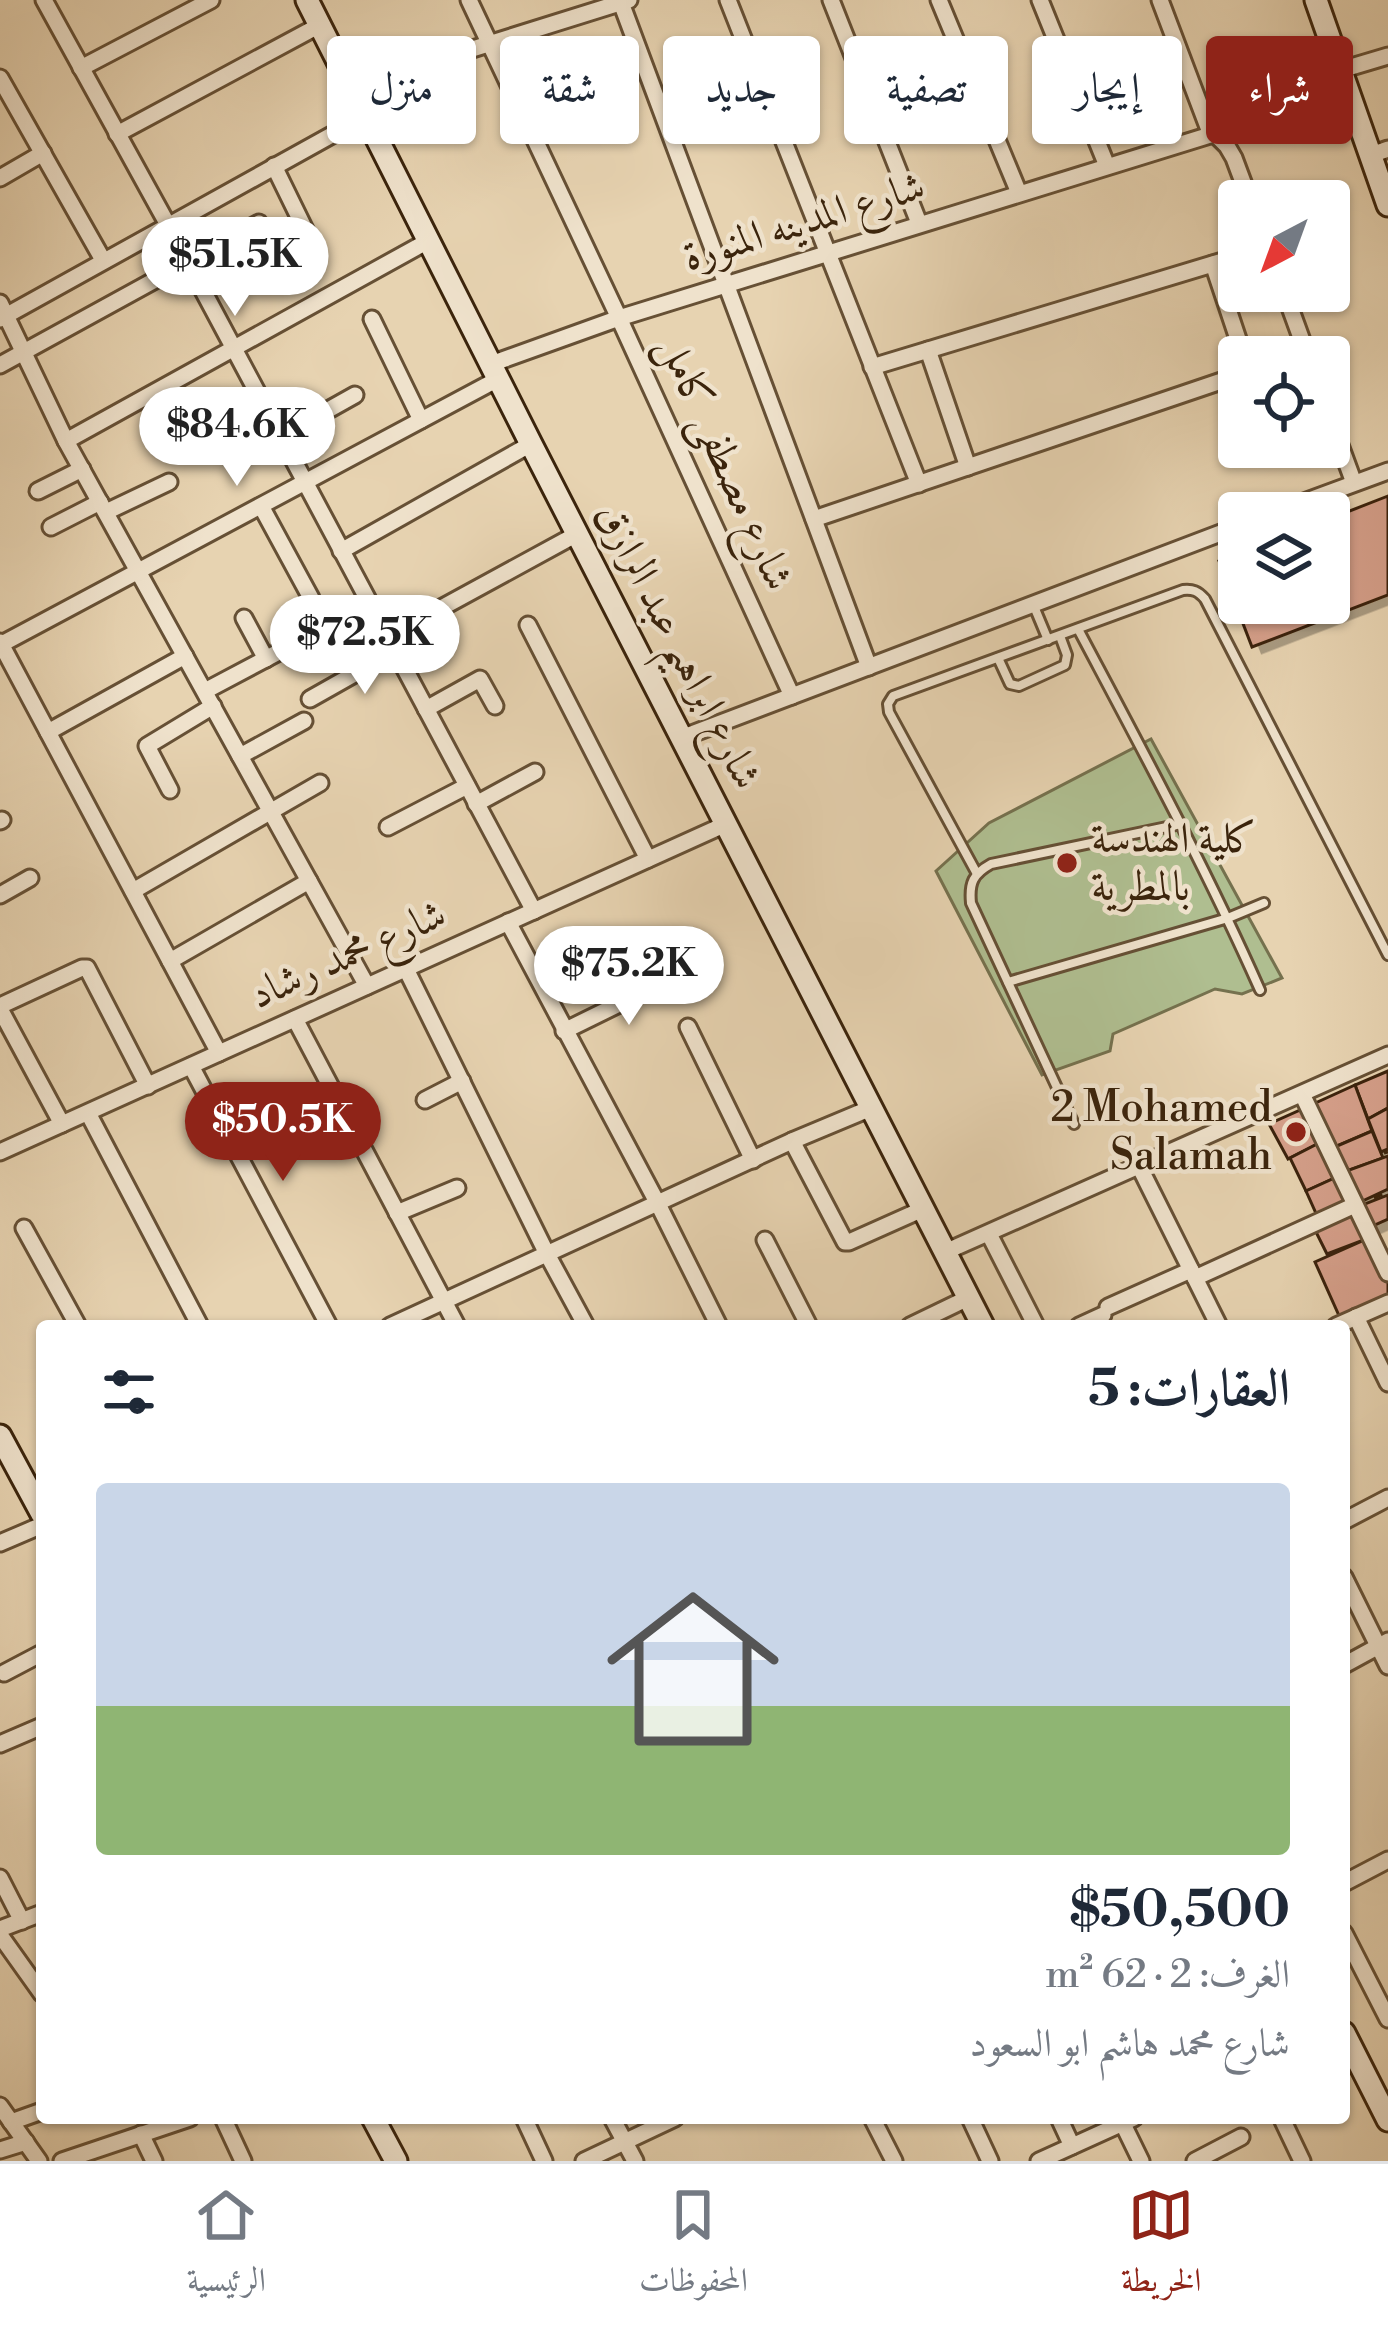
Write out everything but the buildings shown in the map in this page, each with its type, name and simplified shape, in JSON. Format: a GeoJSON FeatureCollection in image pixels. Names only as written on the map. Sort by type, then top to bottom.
{"type":"FeatureCollection","features":[{"type":"Feature","properties":{"kind":"main road","name":"شارع ابراهيم عبد الرازق"},"geometry":{"type":"LineString","coordinates":[[307,0],[327,39]]}},
{"type":"Feature","properties":{"kind":"main road"},"geometry":{"type":"LineString","coordinates":[[1316,0],[1329,36]]}},
{"type":"Feature","properties":{"kind":"main road"},"geometry":{"type":"LineString","coordinates":[[1353,98],[1379,152],[1388,205]]}},
{"type":"Feature","properties":{"kind":"main road","name":"شارع ابراهيم عبد الرازق"},"geometry":{"type":"LineString","coordinates":[[380,144],[979,1320]]}},
{"type":"Feature","properties":{"kind":"main road"},"geometry":{"type":"LineString","coordinates":[[0,1436],[36,1489]]}},
{"type":"Feature","properties":{"kind":"main road"},"geometry":{"type":"LineString","coordinates":[[1351,2066],[1388,2120]]}},
{"type":"Feature","properties":{"kind":"main road"},"geometry":{"type":"LineString","coordinates":[[377,2124],[397,2161]]}},
{"type":"Feature","properties":{"kind":"street"},"geometry":{"type":"LineString","coordinates":[[44,0],[533,911]]}},
{"type":"Feature","properties":{"kind":"street"},"geometry":{"type":"LineString","coordinates":[[81,68],[211,0]]}},
{"type":"Feature","properties":{"kind":"street","name":"شارع مصطفى كامل"},"geometry":{"type":"LineString","coordinates":[[469,0],[792,696]]}},
{"type":"Feature","properties":{"kind":"street"},"geometry":{"type":"LineString","coordinates":[[728,0],[919,484]]}},
{"type":"Feature","properties":{"kind":"street"},"geometry":{"type":"LineString","coordinates":[[831,0],[919,223]]}},
{"type":"Feature","properties":{"kind":"street"},"geometry":{"type":"LineString","coordinates":[[939,0],[1018,193]]}},
{"type":"Feature","properties":{"kind":"street"},"geometry":{"type":"LineString","coordinates":[[1040,0],[1107,166]]}},
{"type":"Feature","properties":{"kind":"street"},"geometry":{"type":"LineString","coordinates":[[1160,0],[1206,123]]}},
{"type":"Feature","properties":{"kind":"street"},"geometry":{"type":"LineString","coordinates":[[476,48],[624,1],[869,667]]}},
{"type":"Feature","properties":{"kind":"street"},"geometry":{"type":"LineString","coordinates":[[117,134],[320,25]]}},
{"type":"Feature","properties":{"kind":"street","name":"شارع المدينه المنورة"},"geometry":{"type":"LineString","coordinates":[[1353,76],[1388,56]]}},
{"type":"Feature","properties":{"kind":"street"},"geometry":{"type":"LineString","coordinates":[[0,78],[103,260]]}},
{"type":"Feature","properties":{"kind":"street","name":"شارع المدينه المنورة"},"geometry":{"type":"LineString","coordinates":[[0,644],[421,420],[494,372],[619,317],[1206,136]]}},
{"type":"Feature","properties":{"kind":"street"},"geometry":{"type":"LineString","coordinates":[[327,137],[2,312],[66,441],[367,986]]}},
{"type":"Feature","properties":{"kind":"street"},"geometry":{"type":"LineString","coordinates":[[1225,144],[1242,180]]}},
{"type":"Feature","properties":{"kind":"street"},"geometry":{"type":"LineString","coordinates":[[0,178],[43,153]]}},
{"type":"Feature","properties":{"kind":"street"},"geometry":{"type":"LineString","coordinates":[[274,166],[316,252]]}},
{"type":"Feature","properties":{"kind":"street"},"geometry":{"type":"LineString","coordinates":[[0,365],[259,223]]}},
{"type":"Feature","properties":{"kind":"street"},"geometry":{"type":"LineString","coordinates":[[66,441],[428,241]]}},
{"type":"Feature","properties":{"kind":"street"},"geometry":{"type":"LineString","coordinates":[[872,367],[1218,262]]}},
{"type":"Feature","properties":{"kind":"street"},"geometry":{"type":"LineString","coordinates":[[1213,264],[1237,336]]}},
{"type":"Feature","properties":{"kind":"street"},"geometry":{"type":"LineString","coordinates":[[372,319],[421,420]]}},
{"type":"Feature","properties":{"kind":"street"},"geometry":{"type":"LineString","coordinates":[[928,350],[968,467]]}},
{"type":"Feature","properties":{"kind":"street"},"geometry":{"type":"LineString","coordinates":[[814,519],[1218,383]]}},
{"type":"Feature","properties":{"kind":"street"},"geometry":{"type":"LineString","coordinates":[[280,436],[355,395]]}},
{"type":"Feature","properties":{"kind":"street"},"geometry":{"type":"LineString","coordinates":[[186,452],[264,407]]}},
{"type":"Feature","properties":{"kind":"street"},"geometry":{"type":"LineString","coordinates":[[341,551],[531,444]]}},
{"type":"Feature","properties":{"kind":"street"},"geometry":{"type":"LineString","coordinates":[[1348,468],[1354,483]]}},
{"type":"Feature","properties":{"kind":"street"},"geometry":{"type":"LineString","coordinates":[[38,491],[82,469]]}},
{"type":"Feature","properties":{"kind":"street"},"geometry":{"type":"LineString","coordinates":[[1330,492],[1388,471]]}},
{"type":"Feature","properties":{"kind":"street"},"geometry":{"type":"LineString","coordinates":[[51,527],[170,482]]}},
{"type":"Feature","properties":{"kind":"street"},"geometry":{"type":"LineString","coordinates":[[261,506],[311,598]]}},
{"type":"Feature","properties":{"kind":"street"},"geometry":{"type":"LineString","coordinates":[[310,699],[391,644],[577,534]]}},
{"type":"Feature","properties":{"kind":"street"},"geometry":{"type":"LineString","coordinates":[[681,738],[1218,534]]}},
{"type":"Feature","properties":{"kind":"street"},"geometry":{"type":"LineString","coordinates":[[244,618],[266,659]]}},
{"type":"Feature","properties":{"kind":"street"},"geometry":{"type":"LineString","coordinates":[[528,626],[648,859]]}},
{"type":"Feature","properties":{"kind":"street"},"geometry":{"type":"LineString","coordinates":[[170,790],[147,746],[266,659],[308,637]]}},
{"type":"Feature","properties":{"kind":"street"},"geometry":{"type":"LineString","coordinates":[[0,644],[219,1053]]}},
{"type":"Feature","properties":{"kind":"street"},"geometry":{"type":"LineString","coordinates":[[48,732],[185,656]]}},
{"type":"Feature","properties":{"kind":"street"},"geometry":{"type":"LineString","coordinates":[[426,709],[480,679],[495,706]]}},
{"type":"Feature","properties":{"kind":"street"},"geometry":{"type":"LineString","coordinates":[[240,756],[304,721]]}},
{"type":"Feature","properties":{"kind":"street"},"geometry":{"type":"LineString","coordinates":[[476,804],[536,772]]}},
{"type":"Feature","properties":{"kind":"street"},"geometry":{"type":"LineString","coordinates":[[133,891],[320,783]]}},
{"type":"Feature","properties":{"kind":"street"},"geometry":{"type":"LineString","coordinates":[[388,827],[467,786]]}},
{"type":"Feature","properties":{"kind":"street","name":"شارع محمد رشاد"},"geometry":{"type":"LineString","coordinates":[[0,1152],[726,824]]}},
{"type":"Feature","properties":{"kind":"street"},"geometry":{"type":"LineString","coordinates":[[0,895],[30,878]]}},
{"type":"Feature","properties":{"kind":"street"},"geometry":{"type":"LineString","coordinates":[[170,961],[309,881]]}},
{"type":"Feature","properties":{"kind":"street"},"geometry":{"type":"LineString","coordinates":[[508,922],[715,1320]]}},
{"type":"Feature","properties":{"kind":"street"},"geometry":{"type":"LineString","coordinates":[[62,1124],[1,1015],[82,968],[87,968],[148,1086]]}},
{"type":"Feature","properties":{"kind":"street"},"geometry":{"type":"LineString","coordinates":[[406,969],[583,1320]]}},
{"type":"Feature","properties":{"kind":"street"},"geometry":{"type":"LineString","coordinates":[[564,1031],[672,978]]}},
{"type":"Feature","properties":{"kind":"street"},"geometry":{"type":"LineString","coordinates":[[295,1019],[454,1320]]}},
{"type":"Feature","properties":{"kind":"street"},"geometry":{"type":"LineString","coordinates":[[688,1027],[752,1160]]}},
{"type":"Feature","properties":{"kind":"street"},"geometry":{"type":"LineString","coordinates":[[945,1252],[1388,1055]]}},
{"type":"Feature","properties":{"kind":"street"},"geometry":{"type":"LineString","coordinates":[[191,1066],[326,1320]]}},
{"type":"Feature","properties":{"kind":"street"},"geometry":{"type":"LineString","coordinates":[[425,1100],[462,1081]]}},
{"type":"Feature","properties":{"kind":"street"},"geometry":{"type":"LineString","coordinates":[[1302,1094],[1388,1273]]}},
{"type":"Feature","properties":{"kind":"street"},"geometry":{"type":"LineString","coordinates":[[403,1320],[871,1108]]}},
{"type":"Feature","properties":{"kind":"street"},"geometry":{"type":"LineString","coordinates":[[88,1113],[197,1320]]}},
{"type":"Feature","properties":{"kind":"street"},"geometry":{"type":"LineString","coordinates":[[792,1142],[844,1242],[922,1209]]}},
{"type":"Feature","properties":{"kind":"street"},"geometry":{"type":"LineString","coordinates":[[1139,1166],[1216,1320]]}},
{"type":"Feature","properties":{"kind":"street"},"geometry":{"type":"LineString","coordinates":[[397,1213],[457,1188]]}},
{"type":"Feature","properties":{"kind":"street"},"geometry":{"type":"LineString","coordinates":[[1090,1320],[1355,1205]]}},
{"type":"Feature","properties":{"kind":"street"},"geometry":{"type":"LineString","coordinates":[[24,1228],[75,1320]]}},
{"type":"Feature","properties":{"kind":"street"},"geometry":{"type":"LineString","coordinates":[[989,1234],[1033,1320]]}},
{"type":"Feature","properties":{"kind":"street"},"geometry":{"type":"LineString","coordinates":[[765,1240],[806,1320]]}},
{"type":"Feature","properties":{"kind":"street"},"geometry":{"type":"LineString","coordinates":[[922,1320],[968,1298]]}},
{"type":"Feature","properties":{"kind":"street"},"geometry":{"type":"LineString","coordinates":[[1349,1320],[1388,1303]]}},
{"type":"Feature","properties":{"kind":"street"},"geometry":{"type":"LineString","coordinates":[[1356,1317],[1388,1383]]}},
{"type":"Feature","properties":{"kind":"street"},"geometry":{"type":"LineString","coordinates":[[1350,1518],[1388,1498]]}},
{"type":"Feature","properties":{"kind":"street"},"geometry":{"type":"LineString","coordinates":[[0,1543],[36,1528]]}},
{"type":"Feature","properties":{"kind":"street"},"geometry":{"type":"LineString","coordinates":[[1350,1587],[1383,1644],[1388,1666]]}},
{"type":"Feature","properties":{"kind":"street"},"geometry":{"type":"LineString","coordinates":[[1350,1662],[1383,1644]]}},
{"type":"Feature","properties":{"kind":"street"},"geometry":{"type":"LineString","coordinates":[[4,1672],[36,1656]]}},
{"type":"Feature","properties":{"kind":"street"},"geometry":{"type":"LineString","coordinates":[[0,1744],[36,1729]]}},
{"type":"Feature","properties":{"kind":"street"},"geometry":{"type":"LineString","coordinates":[[1350,1880],[1388,1860]]}},
{"type":"Feature","properties":{"kind":"street"},"geometry":{"type":"LineString","coordinates":[[0,1878],[22,1921]]}},
{"type":"Feature","properties":{"kind":"street"},"geometry":{"type":"LineString","coordinates":[[36,1915],[0,1932],[36,1985]]}},
{"type":"Feature","properties":{"kind":"street"},"geometry":{"type":"LineString","coordinates":[[1350,1945],[1388,2019]]}},
{"type":"Feature","properties":{"kind":"street"},"geometry":{"type":"LineString","coordinates":[[0,2106],[39,2161]]}},
{"type":"Feature","properties":{"kind":"street"},"geometry":{"type":"LineString","coordinates":[[11,2122],[36,2113]]}},
{"type":"Feature","properties":{"kind":"street"},"geometry":{"type":"LineString","coordinates":[[62,2161],[172,2124]]}},
{"type":"Feature","properties":{"kind":"street"},"geometry":{"type":"LineString","coordinates":[[227,2124],[243,2161]]}},
{"type":"Feature","properties":{"kind":"street"},"geometry":{"type":"LineString","coordinates":[[527,2124],[544,2161]]}},
{"type":"Feature","properties":{"kind":"street"},"geometry":{"type":"LineString","coordinates":[[615,2124],[635,2161]]}},
{"type":"Feature","properties":{"kind":"street"},"geometry":{"type":"LineString","coordinates":[[584,2161],[662,2124]]}},
{"type":"Feature","properties":{"kind":"street"},"geometry":{"type":"LineString","coordinates":[[875,2124],[894,2161]]}},
{"type":"Feature","properties":{"kind":"street"},"geometry":{"type":"LineString","coordinates":[[973,2124],[990,2161]]}},
{"type":"Feature","properties":{"kind":"street"},"geometry":{"type":"LineString","coordinates":[[1062,2124],[1072,2146]]}},
{"type":"Feature","properties":{"kind":"street"},"geometry":{"type":"LineString","coordinates":[[1048,2159],[1117,2124]]}},
{"type":"Feature","properties":{"kind":"street"},"geometry":{"type":"LineString","coordinates":[[1127,2124],[1141,2161]]}},
{"type":"Feature","properties":{"kind":"street"},"geometry":{"type":"LineString","coordinates":[[1284,2124],[1302,2161]]}},
{"type":"Feature","properties":{"kind":"street"},"geometry":{"type":"LineString","coordinates":[[141,2134],[154,2161]]}},
{"type":"Feature","properties":{"kind":"street"},"geometry":{"type":"LineString","coordinates":[[1195,2161],[1241,2137]]}},
{"type":"Feature","properties":{"kind":"street"},"geometry":{"type":"LineString","coordinates":[[0,2150],[26,2141]]}},
{"type":"Feature","properties":{"kind":"lane"},"geometry":{"type":"LineString","coordinates":[[976,872],[890,712],[892,696],[1192,589],[1199,592],[1388,955]]}},
{"type":"Feature","properties":{"kind":"lane"},"geometry":{"type":"LineString","coordinates":[[1034,604],[1048,640]]}},
{"type":"Feature","properties":{"kind":"lane"},"geometry":{"type":"LineString","coordinates":[[1078,629],[1181,824],[1260,990]]}},
{"type":"Feature","properties":{"kind":"lane"},"geometry":{"type":"LineString","coordinates":[[998,658],[1010,684],[1019,686],[1065,665],[1060,636]]}},
{"type":"Feature","properties":{"kind":"lane"},"geometry":{"type":"LineString","coordinates":[[1075,1124],[970,903],[969,886],[976,872],[991,864],[1181,824]]}},
{"type":"Feature","properties":{"kind":"lane"},"geometry":{"type":"LineString","coordinates":[[1008,982],[1228,918],[1264,903]]}},
{"type":"Feature","properties":{"kind":"green space"},"geometry":{"type":"Polygon","coordinates":[[[1151,739],[1282,978],[1242,994],[1215,989],[1113,1034],[1110,1051],[1042,1075],[936,871],[989,823],[1151,739]]]}},
{"type":"Feature","properties":{"kind":"place","name":"كلية الهندسة بالمطرية"},"geometry":{"type":"Point","coordinates":[1067,863]}},
{"type":"Feature","properties":{"kind":"place","name":"2 Mohamed Salamah"},"geometry":{"type":"Point","coordinates":[1296,1132]}}]}
